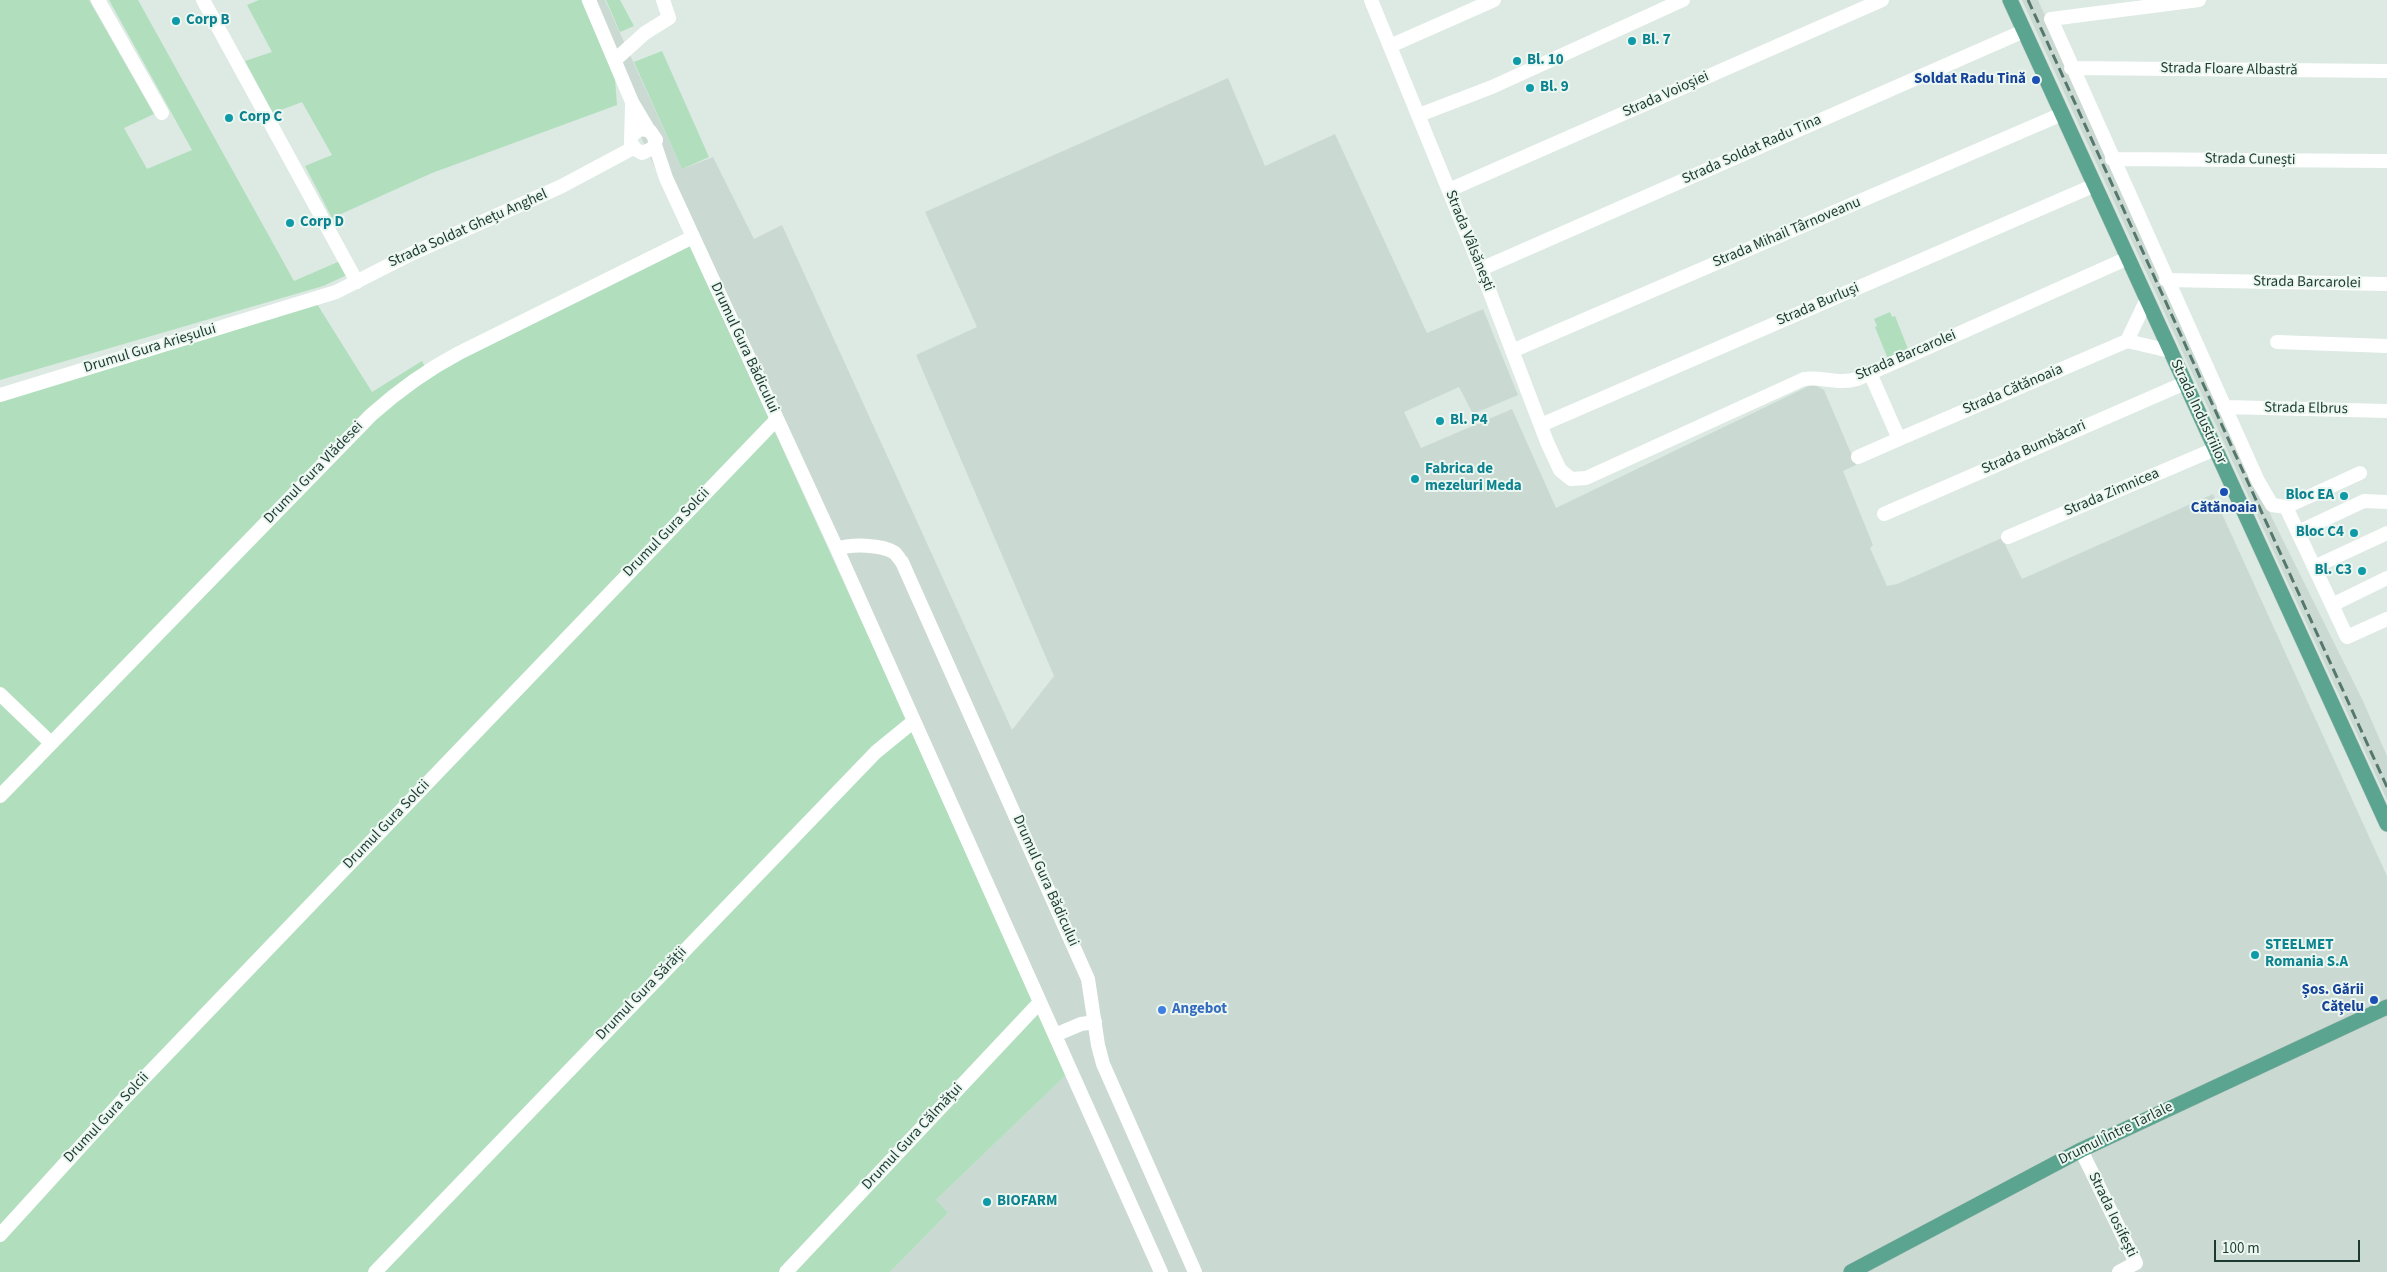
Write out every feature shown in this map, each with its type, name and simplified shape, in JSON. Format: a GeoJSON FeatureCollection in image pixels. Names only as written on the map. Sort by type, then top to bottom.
{"type":"FeatureCollection","features":[{"type":"Feature","properties":{"kind":"main road","name":"Strada Industriilor"},"geometry":{"type":"LineString","coordinates":[[2010,0],[2387,824]]}},
{"type":"Feature","properties":{"kind":"main road","name":"Drumul Între Tarlale"},"geometry":{"type":"LineString","coordinates":[[1852,1272],[2080,1150],[2387,1007]]}},
{"type":"Feature","properties":{"kind":"street"},"geometry":{"type":"LineString","coordinates":[[98,0],[162,114]]}},
{"type":"Feature","properties":{"kind":"street"},"geometry":{"type":"LineString","coordinates":[[203,0],[357,282]]}},
{"type":"Feature","properties":{"kind":"street"},"geometry":{"type":"LineString","coordinates":[[589,0],[632,102],[648,129],[654,134],[655,145],[648,152],[636,145]]}},
{"type":"Feature","properties":{"kind":"street"},"geometry":{"type":"LineString","coordinates":[[615,60],[644,33],[669,18],[663,0]]}},
{"type":"Feature","properties":{"kind":"street","name":"Strada Vâlsănești"},"geometry":{"type":"LineString","coordinates":[[1371,0],[1481,269],[1540,425],[1560,470],[1571,479]]}},
{"type":"Feature","properties":{"kind":"street"},"geometry":{"type":"LineString","coordinates":[[1390,46],[1494,0]]}},
{"type":"Feature","properties":{"kind":"street"},"geometry":{"type":"LineString","coordinates":[[1419,115],[1492,87],[1684,0]]}},
{"type":"Feature","properties":{"kind":"street","name":"Strada Voioșiei"},"geometry":{"type":"LineString","coordinates":[[1449,190],[1882,0]]}},
{"type":"Feature","properties":{"kind":"street"},"geometry":{"type":"LineString","coordinates":[[2199,0],[2051,19],[2166,280],[2269,502],[2278,507],[2286,507],[2360,473]]}},
{"type":"Feature","properties":{"kind":"street","name":"Strada Soldat Radu Tina"},"geometry":{"type":"LineString","coordinates":[[1481,269],[2024,31]]}},
{"type":"Feature","properties":{"kind":"street","name":"Strada Floare Albastră"},"geometry":{"type":"LineString","coordinates":[[2071,68],[2387,71]]}},
{"type":"Feature","properties":{"kind":"street"},"geometry":{"type":"LineString","coordinates":[[632,102],[636,145],[666,178]]}},
{"type":"Feature","properties":{"kind":"street","name":"Strada Mihail Târnoveanu"},"geometry":{"type":"LineString","coordinates":[[1512,351],[2062,114]]}},
{"type":"Feature","properties":{"kind":"street"},"geometry":{"type":"LineString","coordinates":[[636,145],[639,129],[648,129]]}},
{"type":"Feature","properties":{"kind":"street","name":"Strada Soldat Ghețu Anghel"},"geometry":{"type":"LineString","coordinates":[[300,304],[357,282],[411,254],[555,190],[636,145]]}},
{"type":"Feature","properties":{"kind":"street","name":"Drumul Gura Bădicului"},"geometry":{"type":"LineString","coordinates":[[655,145],[666,178],[914,720],[1161,1272]]}},
{"type":"Feature","properties":{"kind":"street","name":"Strada Cunești"},"geometry":{"type":"LineString","coordinates":[[2112,158],[2387,161]]}},
{"type":"Feature","properties":{"kind":"street","name":"Strada Burluși"},"geometry":{"type":"LineString","coordinates":[[1540,425],[2095,185]]}},
{"type":"Feature","properties":{"kind":"street","name":"Drumul Gura Vlădesei"},"geometry":{"type":"LineString","coordinates":[[0,796],[370,415],[410,381],[459,353],[693,237]]}},
{"type":"Feature","properties":{"kind":"street","name":"Strada Barcarolei"},"geometry":{"type":"LineString","coordinates":[[1571,479],[1586,478],[1804,379],[1819,378],[1842,382],[1870,373],[2128,258]]}},
{"type":"Feature","properties":{"kind":"street","name":"Strada Barcarolei"},"geometry":{"type":"LineString","coordinates":[[2166,280],[2387,284]]}},
{"type":"Feature","properties":{"kind":"street"},"geometry":{"type":"LineString","coordinates":[[2147,300],[2127,341],[2170,351]]}},
{"type":"Feature","properties":{"kind":"street","name":"Drumul Gura Arieșului"},"geometry":{"type":"LineString","coordinates":[[0,395],[300,304]]}},
{"type":"Feature","properties":{"kind":"street","name":"Strada Cătănoaia"},"geometry":{"type":"LineString","coordinates":[[1858,458],[2127,341]]}},
{"type":"Feature","properties":{"kind":"street"},"geometry":{"type":"LineString","coordinates":[[2277,342],[2387,346]]}},
{"type":"Feature","properties":{"kind":"street"},"geometry":{"type":"LineString","coordinates":[[1870,373],[1899,439]]}},
{"type":"Feature","properties":{"kind":"street","name":"Strada Bumbăcari"},"geometry":{"type":"LineString","coordinates":[[1884,514],[2185,383]]}},
{"type":"Feature","properties":{"kind":"street","name":"Strada Elbrus"},"geometry":{"type":"LineString","coordinates":[[2224,407],[2387,411]]}},
{"type":"Feature","properties":{"kind":"street","name":"Drumul Gura Solcii"},"geometry":{"type":"LineString","coordinates":[[0,1235],[122,1101],[777,419]]}},
{"type":"Feature","properties":{"kind":"street","name":"Strada Zimnicea"},"geometry":{"type":"LineString","coordinates":[[2008,537],[2215,449]]}},
{"type":"Feature","properties":{"kind":"street"},"geometry":{"type":"LineString","coordinates":[[2298,532],[2364,501],[2387,502]]}},
{"type":"Feature","properties":{"kind":"street"},"geometry":{"type":"LineString","coordinates":[[2286,507],[2347,638],[2387,619]]}},
{"type":"Feature","properties":{"kind":"street"},"geometry":{"type":"LineString","coordinates":[[2314,567],[2387,533]]}},
{"type":"Feature","properties":{"kind":"street","name":"Drumul Gura Bădicului"},"geometry":{"type":"LineString","coordinates":[[837,550],[845,546],[881,548],[894,553],[902,562],[1088,979],[1098,1045],[1103,1064],[1195,1272]]}},
{"type":"Feature","properties":{"kind":"street"},"geometry":{"type":"LineString","coordinates":[[2332,605],[2387,578]]}},
{"type":"Feature","properties":{"kind":"street"},"geometry":{"type":"LineString","coordinates":[[0,694],[51,743]]}},
{"type":"Feature","properties":{"kind":"street","name":"Drumul Gura Sărății"},"geometry":{"type":"LineString","coordinates":[[375,1272],[876,752],[914,720]]}},
{"type":"Feature","properties":{"kind":"street","name":"Drumul Gura Călmățui"},"geometry":{"type":"LineString","coordinates":[[786,1272],[1040,1002]]}},
{"type":"Feature","properties":{"kind":"street"},"geometry":{"type":"LineString","coordinates":[[1055,1035],[1081,1024],[1096,1022]]}},
{"type":"Feature","properties":{"kind":"street","name":"Strada Iosifești"},"geometry":{"type":"LineString","coordinates":[[2080,1150],[2136,1263],[2119,1272]]}},
{"type":"Feature","properties":{"kind":"shaded area"},"geometry":{"type":"Polygon","coordinates":[[[594,0],[605,0],[682,169],[713,157],[754,239],[782,225],[1012,730],[1054,676],[916,355],[977,327],[925,212],[1228,78],[1265,166],[1335,134],[1427,333],[1483,309],[1518,395],[1473,414],[1459,387],[1404,412],[1421,448],[1512,409],[1556,508],[1813,384],[1824,390],[1856,465],[1843,471],[1873,545],[1870,548],[1887,586],[1897,584],[2002,538],[2022,579],[2213,494],[2387,876],[2387,1272],[890,1272],[948,1213],[935,1201],[1068,1073],[625,102],[594,0]]]}},
{"type":"Feature","properties":{"kind":"shaded area"},"geometry":{"type":"Polygon","coordinates":[[[2022,0],[2038,0],[2273,520],[2363,701],[2387,756],[2387,800],[2022,0]]]}},
{"type":"Feature","properties":{"kind":"green space"},"geometry":{"type":"Polygon","coordinates":[[[0,0],[89,0],[154,114],[124,128],[147,169],[192,150],[109,0],[138,0],[294,281],[340,261],[347,275],[323,286],[0,380],[0,0]]]}},
{"type":"Feature","properties":{"kind":"green space"},"geometry":{"type":"Polygon","coordinates":[[[259,0],[581,0],[615,79],[617,105],[432,173],[332,218],[305,166],[332,155],[302,102],[273,113],[245,61],[272,52],[247,5],[259,0]]]}},
{"type":"Feature","properties":{"kind":"green space"},"geometry":{"type":"Polygon","coordinates":[[[606,0],[620,0],[634,26],[620,32],[606,0]]]}},
{"type":"Feature","properties":{"kind":"green space"},"geometry":{"type":"Polygon","coordinates":[[[662,51],[709,157],[682,169],[634,62],[662,51]]]}},
{"type":"Feature","properties":{"kind":"green space"},"geometry":{"type":"Polygon","coordinates":[[[689,244],[1068,1073],[936,1200],[948,1213],[890,1272],[0,1272],[0,400],[317,304],[372,392],[422,361],[425,367],[689,244]]]}},
{"type":"Feature","properties":{"kind":"green space"},"geometry":{"type":"Polygon","coordinates":[[[1890,312],[1892,317],[1895,316],[1908,349],[1888,359],[1875,327],[1877,326],[1874,319],[1890,312]]]}},
{"type":"Feature","properties":{"kind":"railway"},"geometry":{"type":"LineString","coordinates":[[2028,0],[2387,787]]}},
{"type":"Feature","properties":{"kind":"place","name":"Corp B"},"geometry":{"type":"Point","coordinates":[176,21]}},
{"type":"Feature","properties":{"kind":"place","name":"Bl. 7"},"geometry":{"type":"Point","coordinates":[1632,41]}},
{"type":"Feature","properties":{"kind":"place","name":"Bl. 10"},"geometry":{"type":"Point","coordinates":[1517,61]}},
{"type":"Feature","properties":{"kind":"place","name":"Soldat Radu Tină"},"geometry":{"type":"Point","coordinates":[2036,80]}},
{"type":"Feature","properties":{"kind":"place","name":"Bl. 9"},"geometry":{"type":"Point","coordinates":[1530,88]}},
{"type":"Feature","properties":{"kind":"place","name":"Corp C"},"geometry":{"type":"Point","coordinates":[229,118]}},
{"type":"Feature","properties":{"kind":"place","name":"Corp D"},"geometry":{"type":"Point","coordinates":[290,223]}},
{"type":"Feature","properties":{"kind":"place","name":"Bl. P4"},"geometry":{"type":"Point","coordinates":[1440,421]}},
{"type":"Feature","properties":{"kind":"place","name":"Fabrica de mezeluri Meda"},"geometry":{"type":"Point","coordinates":[1415,479]}},
{"type":"Feature","properties":{"kind":"place","name":"Cătănoaia"},"geometry":{"type":"Point","coordinates":[2224,492]}},
{"type":"Feature","properties":{"kind":"place","name":"Bloc EA"},"geometry":{"type":"Point","coordinates":[2344,496]}},
{"type":"Feature","properties":{"kind":"place","name":"Bloc C4"},"geometry":{"type":"Point","coordinates":[2354,533]}},
{"type":"Feature","properties":{"kind":"place","name":"Bl. C3"},"geometry":{"type":"Point","coordinates":[2362,571]}},
{"type":"Feature","properties":{"kind":"place","name":"STEELMET Romania S.A"},"geometry":{"type":"Point","coordinates":[2255,955]}},
{"type":"Feature","properties":{"kind":"place","name":"Șos. Gării Cățelu"},"geometry":{"type":"Point","coordinates":[2374,1000]}},
{"type":"Feature","properties":{"kind":"place","name":"Angebot"},"geometry":{"type":"Point","coordinates":[1162,1010]}},
{"type":"Feature","properties":{"kind":"place","name":"BIOFARM"},"geometry":{"type":"Point","coordinates":[987,1202]}}]}
